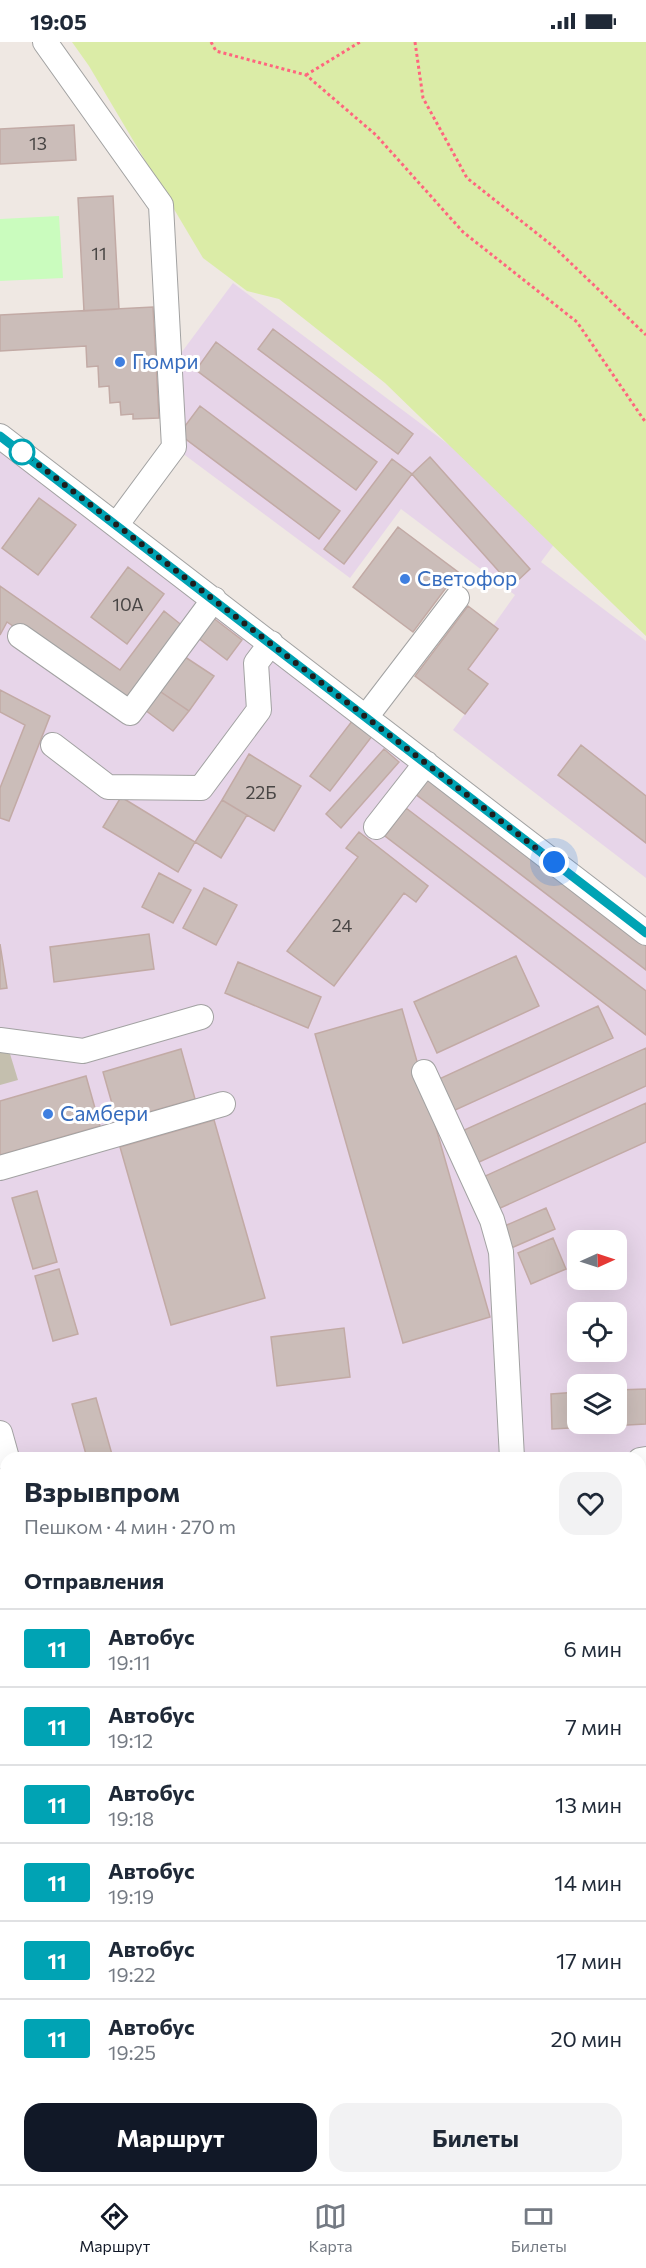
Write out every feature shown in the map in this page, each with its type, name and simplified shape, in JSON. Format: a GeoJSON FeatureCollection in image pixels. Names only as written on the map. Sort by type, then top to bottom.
{"type":"FeatureCollection","features":[{"type":"Feature","properties":{"kind":"street"},"geometry":{"type":"LineString","coordinates":[[45,42],[162,204],[174,447],[117,524]]}},
{"type":"Feature","properties":{"kind":"street"},"geometry":{"type":"LineString","coordinates":[[0,436],[646,933]]}},
{"type":"Feature","properties":{"kind":"street"},"geometry":{"type":"LineString","coordinates":[[366,717],[456,598]]}},
{"type":"Feature","properties":{"kind":"street"},"geometry":{"type":"LineString","coordinates":[[20,636],[130,712],[214,599]]}},
{"type":"Feature","properties":{"kind":"street"},"geometry":{"type":"LineString","coordinates":[[53,745],[108,787],[201,788],[259,710],[256,663],[271,643]]}},
{"type":"Feature","properties":{"kind":"street"},"geometry":{"type":"LineString","coordinates":[[376,827],[426,762]]}},
{"type":"Feature","properties":{"kind":"street"},"geometry":{"type":"LineString","coordinates":[[0,1040],[83,1051],[201,1017]]}},
{"type":"Feature","properties":{"kind":"street"},"geometry":{"type":"LineString","coordinates":[[424,1072],[492,1220],[501,1252],[512,1452]]}},
{"type":"Feature","properties":{"kind":"street"},"geometry":{"type":"LineString","coordinates":[[0,1168],[223,1104]]}},
{"type":"Feature","properties":{"kind":"street"},"geometry":{"type":"LineString","coordinates":[[0,1433],[5,1452]]}},
{"type":"Feature","properties":{"kind":"path"},"geometry":{"type":"LineString","coordinates":[[211,42],[216,51],[306,75],[376,135],[463,232],[577,322],[646,423]]}},
{"type":"Feature","properties":{"kind":"path"},"geometry":{"type":"LineString","coordinates":[[306,75],[360,42]]}},
{"type":"Feature","properties":{"kind":"path"},"geometry":{"type":"LineString","coordinates":[[415,42],[423,98],[467,178],[554,248],[646,336]]}},
{"type":"Feature","properties":{"kind":"shaded area"},"geometry":{"type":"Polygon","coordinates":[[[233,283],[564,531],[541,562],[646,641],[646,878],[453,730],[487,684],[468,669],[493,626],[515,595],[401,509],[350,578],[174,447],[170,368],[233,283]]]}},
{"type":"Feature","properties":{"kind":"shaded area"},"geometry":{"type":"Polygon","coordinates":[[[0,436],[646,933],[646,1452],[5,1452],[0,1433],[0,436]]]}},
{"type":"Feature","properties":{"kind":"shaded area"},"geometry":{"type":"Polygon","coordinates":[[[7,1044],[18,1080],[0,1085],[0,1046],[7,1044]]]}},
{"type":"Feature","properties":{"kind":"green space"},"geometry":{"type":"Polygon","coordinates":[[[72,42],[646,42],[646,636],[385,383],[279,299],[247,291],[203,258],[89,66],[72,42]]]}},
{"type":"Feature","properties":{"kind":"green space"},"geometry":{"type":"Polygon","coordinates":[[[59,216],[63,278],[0,281],[0,219],[59,216]]]}},
{"type":"Feature","properties":{"kind":"building"},"geometry":{"type":"Polygon","coordinates":[[[74,125],[76,160],[0,164],[0,129],[74,125]]]}},
{"type":"Feature","properties":{"kind":"building"},"geometry":{"type":"Polygon","coordinates":[[[113,196],[119,309],[84,311],[78,198],[113,196]]]}},
{"type":"Feature","properties":{"kind":"building"},"geometry":{"type":"Polygon","coordinates":[[[153,307],[159,418],[133,419],[133,414],[121,415],[120,402],[110,403],[109,386],[99,387],[98,366],[87,367],[86,346],[0,351],[0,315],[153,307]]]}},
{"type":"Feature","properties":{"kind":"building"},"geometry":{"type":"Polygon","coordinates":[[[273,329],[413,434],[398,454],[258,349],[273,329]]]}},
{"type":"Feature","properties":{"kind":"building"},"geometry":{"type":"Polygon","coordinates":[[[216,342],[377,462],[356,490],[196,370],[216,342]]]}},
{"type":"Feature","properties":{"kind":"building"},"geometry":{"type":"Polygon","coordinates":[[[200,406],[340,511],[319,539],[179,434],[200,406]]]}},
{"type":"Feature","properties":{"kind":"building"},"geometry":{"type":"Polygon","coordinates":[[[430,457],[530,569],[512,586],[412,474],[430,457]]]}},
{"type":"Feature","properties":{"kind":"building"},"geometry":{"type":"Polygon","coordinates":[[[392,459],[412,474],[344,564],[324,549],[392,459]]]}},
{"type":"Feature","properties":{"kind":"building"},"geometry":{"type":"Polygon","coordinates":[[[39,498],[76,525],[38,575],[2,548],[39,498]]]}},
{"type":"Feature","properties":{"kind":"building","name":"Светофор"},"geometry":{"type":"Polygon","coordinates":[[[398,527],[458,572],[413,632],[353,587],[398,527]]]}},
{"type":"Feature","properties":{"kind":"building"},"geometry":{"type":"Polygon","coordinates":[[[128,567],[164,594],[127,644],[91,617],[128,567]]]}},
{"type":"Feature","properties":{"kind":"building"},"geometry":{"type":"Polygon","coordinates":[[[0,586],[120,670],[164,611],[184,627],[124,702],[7,622],[0,635],[0,586]]]}},
{"type":"Feature","properties":{"kind":"building"},"geometry":{"type":"Polygon","coordinates":[[[468,606],[498,629],[468,669],[488,684],[465,714],[415,676],[468,606]]]}},
{"type":"Feature","properties":{"kind":"building"},"geometry":{"type":"Polygon","coordinates":[[[212,617],[242,640],[227,660],[197,637],[212,617]]]}},
{"type":"Feature","properties":{"kind":"building"},"geometry":{"type":"Polygon","coordinates":[[[182,655],[214,676],[189,711],[158,690],[182,655]]]}},
{"type":"Feature","properties":{"kind":"building"},"geometry":{"type":"Polygon","coordinates":[[[0,690],[50,716],[9,821],[0,818],[0,788],[25,725],[0,712],[0,690]]]}},
{"type":"Feature","properties":{"kind":"building"},"geometry":{"type":"Polygon","coordinates":[[[158,690],[189,711],[173,731],[141,707],[158,690]]]}},
{"type":"Feature","properties":{"kind":"building"},"geometry":{"type":"Polygon","coordinates":[[[356,716],[376,731],[330,791],[310,776],[356,716]]]}},
{"type":"Feature","properties":{"kind":"building"},"geometry":{"type":"Polygon","coordinates":[[[581,745],[646,796],[646,843],[558,775],[581,745]]]}},
{"type":"Feature","properties":{"kind":"building"},"geometry":{"type":"Polygon","coordinates":[[[384,749],[399,762],[341,828],[326,814],[384,749]]]}},
{"type":"Feature","properties":{"kind":"building"},"geometry":{"type":"Polygon","coordinates":[[[249,754],[301,786],[274,831],[222,800],[249,754]]]}},
{"type":"Feature","properties":{"kind":"building"},"geometry":{"type":"Polygon","coordinates":[[[426,777],[646,945],[646,970],[414,793],[426,777]]]}},
{"type":"Feature","properties":{"kind":"building"},"geometry":{"type":"Polygon","coordinates":[[[121,797],[195,842],[178,872],[103,827],[121,797]]]}},
{"type":"Feature","properties":{"kind":"building"},"geometry":{"type":"Polygon","coordinates":[[[222,800],[247,815],[221,858],[195,842],[222,800]]]}},
{"type":"Feature","properties":{"kind":"building"},"geometry":{"type":"Polygon","coordinates":[[[406,808],[646,991],[646,1035],[385,836],[406,808]]]}},
{"type":"Feature","properties":{"kind":"building"},"geometry":{"type":"Polygon","coordinates":[[[359,832],[428,886],[416,902],[404,893],[334,986],[287,951],[358,857],[346,848],[359,832]]]}},
{"type":"Feature","properties":{"kind":"building"},"geometry":{"type":"Polygon","coordinates":[[[159,873],[191,890],[173,923],[142,907],[159,873]]]}},
{"type":"Feature","properties":{"kind":"building"},"geometry":{"type":"Polygon","coordinates":[[[204,888],[237,905],[216,945],[183,928],[204,888]]]}},
{"type":"Feature","properties":{"kind":"building"},"geometry":{"type":"Polygon","coordinates":[[[149,934],[154,969],[54,982],[50,947],[149,934]]]}},
{"type":"Feature","properties":{"kind":"building"},"geometry":{"type":"Polygon","coordinates":[[[0,944],[7,988],[0,989],[0,944]]]}},
{"type":"Feature","properties":{"kind":"building"},"geometry":{"type":"Polygon","coordinates":[[[516,956],[539,1006],[437,1053],[414,1002],[516,956]]]}},
{"type":"Feature","properties":{"kind":"building"},"geometry":{"type":"Polygon","coordinates":[[[238,962],[321,997],[308,1028],[225,993],[238,962]]]}},
{"type":"Feature","properties":{"kind":"building"},"geometry":{"type":"Polygon","coordinates":[[[598,1006],[613,1038],[453,1111],[439,1079],[598,1006]]]}},
{"type":"Feature","properties":{"kind":"building"},"geometry":{"type":"Polygon","coordinates":[[[402,1009],[490,1317],[403,1343],[315,1034],[402,1009]]]}},
{"type":"Feature","properties":{"kind":"building"},"geometry":{"type":"Polygon","coordinates":[[[646,1048],[646,1086],[477,1163],[462,1131],[646,1048]]]}},
{"type":"Feature","properties":{"kind":"building"},"geometry":{"type":"Polygon","coordinates":[[[181,1049],[195,1099],[117,1121],[103,1072],[181,1049]]]}},
{"type":"Feature","properties":{"kind":"building","name":"Самбери"},"geometry":{"type":"Polygon","coordinates":[[[86,1076],[100,1126],[0,1155],[0,1101],[86,1076]]]}},
{"type":"Feature","properties":{"kind":"building"},"geometry":{"type":"Polygon","coordinates":[[[646,1103],[646,1142],[498,1209],[483,1177],[646,1103]]]}},
{"type":"Feature","properties":{"kind":"building"},"geometry":{"type":"Polygon","coordinates":[[[214,1120],[265,1298],[171,1325],[120,1147],[214,1120]]]}},
{"type":"Feature","properties":{"kind":"building"},"geometry":{"type":"Polygon","coordinates":[[[37,1191],[57,1262],[33,1269],[12,1198],[37,1191]]]}},
{"type":"Feature","properties":{"kind":"building"},"geometry":{"type":"Polygon","coordinates":[[[546,1208],[555,1229],[509,1249],[500,1228],[546,1208]]]}},
{"type":"Feature","properties":{"kind":"building"},"geometry":{"type":"Polygon","coordinates":[[[553,1238],[566,1269],[531,1284],[518,1253],[553,1238]]]}},
{"type":"Feature","properties":{"kind":"building"},"geometry":{"type":"Polygon","coordinates":[[[59,1269],[78,1334],[53,1341],[35,1276],[59,1269]]]}},
{"type":"Feature","properties":{"kind":"building"},"geometry":{"type":"Polygon","coordinates":[[[344,1328],[350,1377],[277,1386],[271,1337],[344,1328]]]}},
{"type":"Feature","properties":{"kind":"building"},"geometry":{"type":"Polygon","coordinates":[[[646,1389],[646,1424],[627,1425],[627,1390],[646,1389]]]}},
{"type":"Feature","properties":{"kind":"building"},"geometry":{"type":"Polygon","coordinates":[[[567,1393],[567,1428],[552,1429],[551,1394],[567,1393]]]}},
{"type":"Feature","properties":{"kind":"building"},"geometry":{"type":"Polygon","coordinates":[[[96,1398],[111,1452],[85,1452],[72,1404],[96,1398]]]}},
{"type":"Feature","properties":{"kind":"bus line","name":"11"},"geometry":{"type":"LineString","coordinates":[[0,436],[646,933]]}},
{"type":"Feature","properties":{"kind":"place","name":"Гюмри"},"geometry":{"type":"Point","coordinates":[120,362]}},
{"type":"Feature","properties":{"kind":"place","name":"Светофор"},"geometry":{"type":"Point","coordinates":[405,579]}},
{"type":"Feature","properties":{"kind":"place","name":"Самбери"},"geometry":{"type":"Point","coordinates":[48,1114]}},
{"type":"Feature","properties":{"kind":"route"},"geometry":{"type":"LineString","coordinates":[[22,452],[554,862]]}}]}
